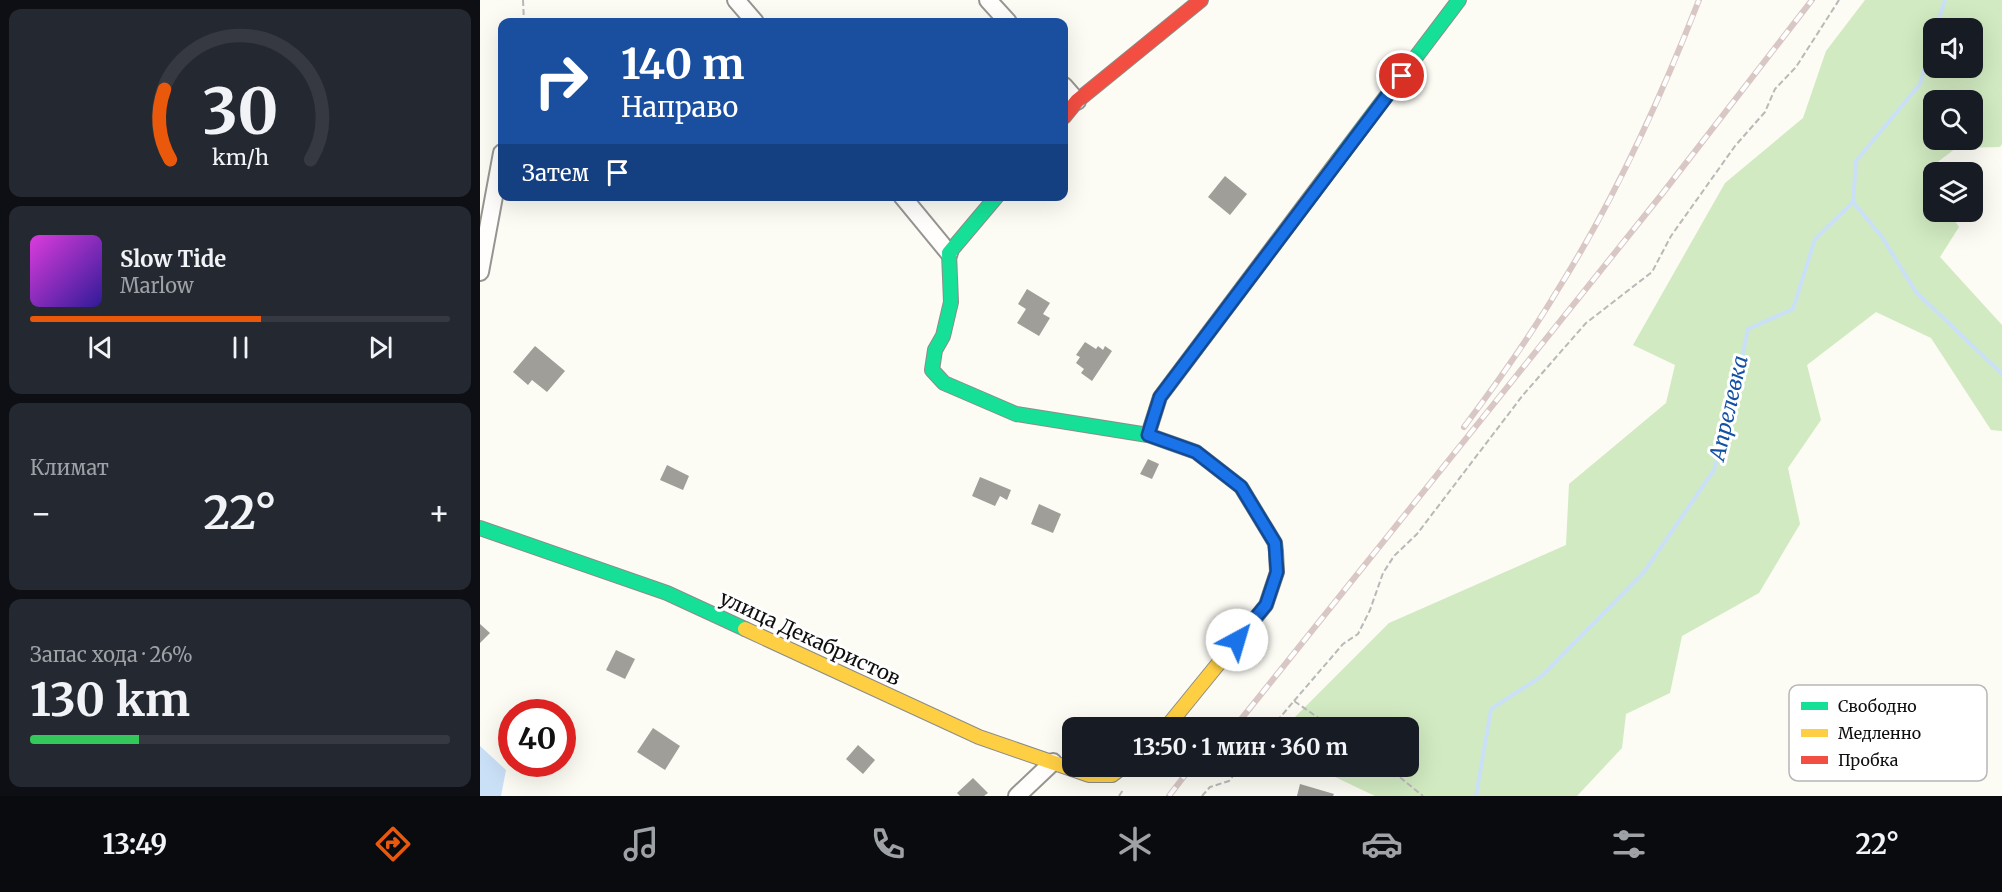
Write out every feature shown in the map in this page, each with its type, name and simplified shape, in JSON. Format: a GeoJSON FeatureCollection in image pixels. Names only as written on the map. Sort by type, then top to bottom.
{"type":"FeatureCollection","features":[{"type":"Feature","properties":{"kind":"street"},"geometry":{"type":"LineString","coordinates":[[736,0],[752,18]]}},
{"type":"Feature","properties":{"kind":"street"},"geometry":{"type":"LineString","coordinates":[[988,0],[1004,18]]}},
{"type":"Feature","properties":{"kind":"street"},"geometry":{"type":"LineString","coordinates":[[1068,112],[1077,101],[1201,0]]}},
{"type":"Feature","properties":{"kind":"street"},"geometry":{"type":"LineString","coordinates":[[1148,435],[1160,397],[1459,0]]}},
{"type":"Feature","properties":{"kind":"street"},"geometry":{"type":"LineString","coordinates":[[1068,91],[1077,101]]}},
{"type":"Feature","properties":{"kind":"street"},"geometry":{"type":"LineString","coordinates":[[480,272],[498,175]]}},
{"type":"Feature","properties":{"kind":"street"},"geometry":{"type":"LineString","coordinates":[[906,201],[950,253],[951,302],[943,336],[935,350],[933,370],[944,383],[1016,414],[1148,435],[1196,452],[1241,487],[1275,543],[1277,572],[1266,605],[1175,717]]}},
{"type":"Feature","properties":{"kind":"street"},"geometry":{"type":"LineString","coordinates":[[950,253],[993,201]]}},
{"type":"Feature","properties":{"kind":"street","name":"улица Декабристов"},"geometry":{"type":"LineString","coordinates":[[480,528],[667,593],[979,737],[1062,765]]}},
{"type":"Feature","properties":{"kind":"street"},"geometry":{"type":"LineString","coordinates":[[1017,796],[1053,762]]}},
{"type":"Feature","properties":{"kind":"path"},"geometry":{"type":"LineString","coordinates":[[523,0],[524,18]]}},
{"type":"Feature","properties":{"kind":"path"},"geometry":{"type":"LineString","coordinates":[[1280,717],[1343,644],[1358,634],[1371,610],[1383,573],[1394,556],[1417,534],[1523,395],[1586,323],[1652,272],[1671,236],[1735,146],[1765,112],[1775,89],[1796,67],[1839,0]]}},
{"type":"Feature","properties":{"kind":"path"},"geometry":{"type":"LineString","coordinates":[[1294,701],[1317,717]]}},
{"type":"Feature","properties":{"kind":"path"},"geometry":{"type":"LineString","coordinates":[[1202,796],[1210,787],[1229,781],[1232,777]]}},
{"type":"Feature","properties":{"kind":"path"},"geometry":{"type":"LineString","coordinates":[[1400,777],[1423,796]]}},
{"type":"Feature","properties":{"kind":"green space"},"geometry":{"type":"Polygon","coordinates":[[[1865,0],[2002,0],[2002,144],[2000,147],[1983,147],[1983,90],[1923,90],[1923,150],[1953,150],[1938,162],[1923,162],[1923,222],[1956,222],[1959,227],[1940,257],[2002,325],[2002,431],[1991,430],[1931,338],[1876,312],[1807,365],[1821,420],[1788,468],[1800,524],[1759,593],[1682,636],[1670,693],[1626,714],[1622,748],[1577,796],[1375,796],[1335,777],[1419,777],[1419,717],[1295,717],[1389,623],[1566,545],[1569,484],[1666,403],[1675,365],[1633,345],[1725,183],[1803,118],[1826,51],[1865,0]]]}},
{"type":"Feature","properties":{"kind":"water"},"geometry":{"type":"Polygon","coordinates":[[[480,746],[498,763],[498,777],[505,777],[501,796],[480,796],[480,746]]]}},
{"type":"Feature","properties":{"kind":"building"},"geometry":{"type":"Polygon","coordinates":[[[1225,176],[1247,194],[1230,215],[1208,197],[1225,176]]]}},
{"type":"Feature","properties":{"kind":"building"},"geometry":{"type":"Polygon","coordinates":[[[1027,289],[1050,303],[1043,314],[1050,318],[1039,336],[1017,323],[1026,309],[1018,304],[1027,289]]]}},
{"type":"Feature","properties":{"kind":"building"},"geometry":{"type":"Polygon","coordinates":[[[1085,342],[1096,349],[1098,346],[1103,350],[1105,346],[1112,351],[1092,381],[1081,373],[1084,369],[1076,363],[1080,357],[1076,355],[1085,342]]]}},
{"type":"Feature","properties":{"kind":"building"},"geometry":{"type":"Polygon","coordinates":[[[535,346],[565,371],[547,392],[532,380],[528,385],[513,372],[535,346]]]}},
{"type":"Feature","properties":{"kind":"building"},"geometry":{"type":"Polygon","coordinates":[[[1148,459],[1159,464],[1152,479],[1140,474],[1148,459]]]}},
{"type":"Feature","properties":{"kind":"building"},"geometry":{"type":"Polygon","coordinates":[[[667,465],[689,476],[683,490],[660,480],[667,465]]]}},
{"type":"Feature","properties":{"kind":"building"},"geometry":{"type":"Polygon","coordinates":[[[980,477],[1011,490],[1007,500],[1000,496],[995,506],[972,496],[980,477]]]}},
{"type":"Feature","properties":{"kind":"building"},"geometry":{"type":"Polygon","coordinates":[[[1039,504],[1061,514],[1053,533],[1031,524],[1039,504]]]}},
{"type":"Feature","properties":{"kind":"building"},"geometry":{"type":"Polygon","coordinates":[[[480,624],[490,633],[480,643],[480,624]]]}},
{"type":"Feature","properties":{"kind":"building"},"geometry":{"type":"Polygon","coordinates":[[[616,650],[635,659],[625,679],[606,670],[616,650]]]}},
{"type":"Feature","properties":{"kind":"building"},"geometry":{"type":"Polygon","coordinates":[[[653,728],[680,746],[665,770],[637,752],[653,728]]]}},
{"type":"Feature","properties":{"kind":"building"},"geometry":{"type":"Polygon","coordinates":[[[858,745],[875,760],[863,774],[846,759],[858,745]]]}},
{"type":"Feature","properties":{"kind":"building"},"geometry":{"type":"Polygon","coordinates":[[[973,778],[988,793],[984,796],[960,796],[957,793],[973,778]]]}},
{"type":"Feature","properties":{"kind":"building"},"geometry":{"type":"Polygon","coordinates":[[[1300,784],[1334,794],[1333,796],[1297,796],[1300,784]]]}},
{"type":"Feature","properties":{"kind":"waterway","name":"Апрелевка"},"geometry":{"type":"LineString","coordinates":[[1939,18],[1945,0]]}},
{"type":"Feature","properties":{"kind":"waterway","name":"Апрелевка"},"geometry":{"type":"LineString","coordinates":[[1476,796],[1491,709],[1542,676],[1644,572],[1714,470],[1730,414],[1748,329],[1793,309],[1815,239],[1853,202],[1856,161],[1920,84],[1923,74]]}},
{"type":"Feature","properties":{"kind":"waterway"},"geometry":{"type":"LineString","coordinates":[[1853,202],[1882,237],[1916,292],[2002,374]]}},
{"type":"Feature","properties":{"kind":"railway"},"geometry":{"type":"LineString","coordinates":[[1464,427],[1535,326],[1598,221],[1669,75],[1699,0]]}},
{"type":"Feature","properties":{"kind":"railway"},"geometry":{"type":"LineString","coordinates":[[1243,717],[1662,194],[1812,0]]}},
{"type":"Feature","properties":{"kind":"railway"},"geometry":{"type":"LineString","coordinates":[[1169,796],[1184,777]]}},
{"type":"Feature","properties":{"kind":"traffic: fast"},"geometry":{"type":"LineString","coordinates":[[1338,160],[1459,0]]}},
{"type":"Feature","properties":{"kind":"traffic: fast"},"geometry":{"type":"LineString","coordinates":[[993,201],[949,253],[951,302],[943,336],[935,350],[932,370],[944,383],[1016,414],[1148,435],[1196,452],[1241,487],[1275,543],[1276,552]]}},
{"type":"Feature","properties":{"kind":"traffic: fast"},"geometry":{"type":"LineString","coordinates":[[480,528],[667,593],[745,629]]}},
{"type":"Feature","properties":{"kind":"traffic: slow"},"geometry":{"type":"LineString","coordinates":[[1148,435],[1160,397],[1338,160]]}},
{"type":"Feature","properties":{"kind":"traffic: slow"},"geometry":{"type":"LineString","coordinates":[[1175,717],[1266,605],[1277,572],[1276,552]]}},
{"type":"Feature","properties":{"kind":"traffic: slow"},"geometry":{"type":"LineString","coordinates":[[745,629],[979,737],[1062,766]]}},
{"type":"Feature","properties":{"kind":"traffic: jam"},"geometry":{"type":"LineString","coordinates":[[1068,112],[1077,101],[1201,0]]}},
{"type":"Feature","properties":{"kind":"route"},"geometry":{"type":"LineString","coordinates":[[1237,640],[1266,605],[1277,572],[1275,543],[1241,487],[1196,452],[1148,435],[1160,397],[1402,76]]}}]}
